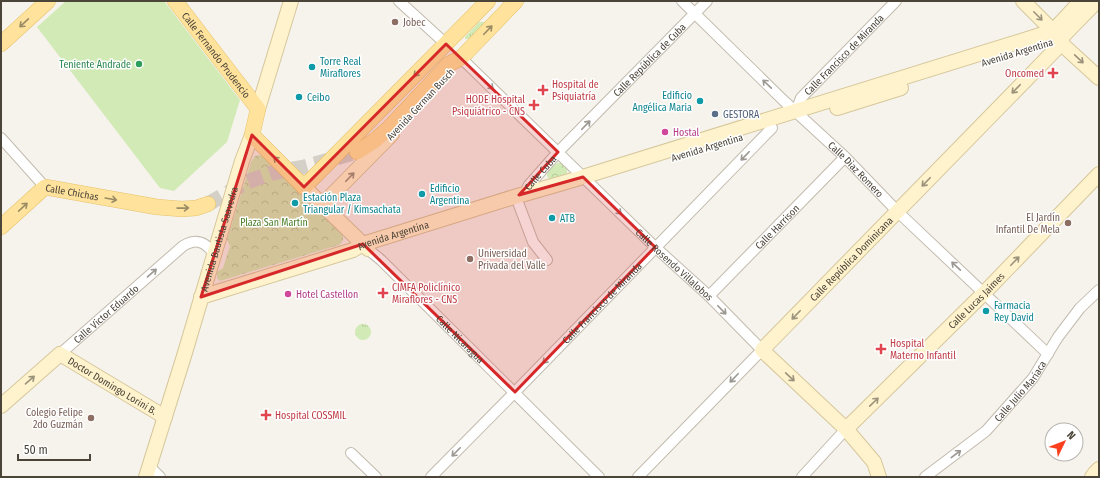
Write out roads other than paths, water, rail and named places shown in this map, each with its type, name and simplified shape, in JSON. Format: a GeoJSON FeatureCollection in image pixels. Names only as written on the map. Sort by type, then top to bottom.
{"type":"FeatureCollection","features":[{"type":"Feature","properties":{"kind":"main road"},"geometry":{"type":"LineString","coordinates":[[1,44],[48,1]]}},
{"type":"Feature","properties":{"kind":"main road","name":"Calle Fernando Prudencio"},"geometry":{"type":"LineString","coordinates":[[175,1],[258,109]]}},
{"type":"Feature","properties":{"kind":"main road","name":"Avenida Bautista Saavedra"},"geometry":{"type":"LineString","coordinates":[[148,472],[242,161],[252,135],[258,109],[291,1]]}},
{"type":"Feature","properties":{"kind":"main road"},"geometry":{"type":"LineString","coordinates":[[304,187],[488,1]]}},
{"type":"Feature","properties":{"kind":"main road","name":"Avenida German Busch"},"geometry":{"type":"LineString","coordinates":[[322,204],[391,136],[454,69],[461,58],[516,1]]}},
{"type":"Feature","properties":{"kind":"main road"},"geometry":{"type":"LineString","coordinates":[[1023,1],[1066,47],[1099,78]]}},
{"type":"Feature","properties":{"kind":"main road","name":"Calle República Dominicana"},"geometry":{"type":"LineString","coordinates":[[762,350],[1056,49],[1056,35],[1087,3]]}},
{"type":"Feature","properties":{"kind":"main road","name":"Avenida Argentina"},"geometry":{"type":"LineString","coordinates":[[201,297],[1056,35]]}},
{"type":"Feature","properties":{"kind":"main road"},"geometry":{"type":"LineString","coordinates":[[357,152],[374,141],[389,128],[449,64],[461,58],[446,44]]}},
{"type":"Feature","properties":{"kind":"main road","name":"Calle Nicaragua"},"geometry":{"type":"LineString","coordinates":[[252,135],[322,204],[362,248]]}},
{"type":"Feature","properties":{"kind":"main road","name":"Calle Lucas Jaimes"},"geometry":{"type":"LineString","coordinates":[[846,429],[984,293],[1099,174]]}},
{"type":"Feature","properties":{"kind":"main road","name":"Calle Chichas"},"geometry":{"type":"LineString","coordinates":[[1,227],[45,187],[157,207],[182,209],[196,208],[208,204]]}},
{"type":"Feature","properties":{"kind":"main road","name":"Calle Rosendo Villalobos"},"geometry":{"type":"LineString","coordinates":[[762,350],[846,429],[874,462],[879,477]]}},
{"type":"Feature","properties":{"kind":"main road","name":"Calle Victor Eduardo"},"geometry":{"type":"LineString","coordinates":[[1,406],[60,354]]}},
{"type":"Feature","properties":{"kind":"main road","name":"Doctor Domingo Lorini B."},"geometry":{"type":"LineString","coordinates":[[60,354],[165,417]]}},
{"type":"Feature","properties":{"kind":"street"},"geometry":{"type":"LineString","coordinates":[[400,1],[446,44]]}},
{"type":"Feature","properties":{"kind":"street","name":"Calle Diaz Romero"},"geometry":{"type":"LineString","coordinates":[[682,1],[783,100],[800,114],[897,211],[1048,354]]}},
{"type":"Feature","properties":{"kind":"street","name":"Calle República de Cuba"},"geometry":{"type":"LineString","coordinates":[[558,152],[707,1]]}},
{"type":"Feature","properties":{"kind":"street","name":"Calle Francisco de Miranda"},"geometry":{"type":"LineString","coordinates":[[800,114],[801,98],[896,1]]}},
{"type":"Feature","properties":{"kind":"street","name":"Calle Rosendo Villalobos"},"geometry":{"type":"LineString","coordinates":[[461,58],[655,247],[709,296],[762,350]]}},
{"type":"Feature","properties":{"kind":"street","name":"Calle Francisco de Miranda"},"geometry":{"type":"LineString","coordinates":[[431,477],[655,247],[770,123]]}},
{"type":"Feature","properties":{"kind":"street"},"geometry":{"type":"LineString","coordinates":[[1,138],[45,187]]}},
{"type":"Feature","properties":{"kind":"street","name":"Calle Cuba"},"geometry":{"type":"LineString","coordinates":[[522,199],[529,184],[558,152]]}},
{"type":"Feature","properties":{"kind":"street","name":"Calle Harrison"},"geometry":{"type":"LineString","coordinates":[[709,296],[845,158]]}},
{"type":"Feature","properties":{"kind":"street"},"geometry":{"type":"LineString","coordinates":[[522,199],[533,242],[547,260]]}},
{"type":"Feature","properties":{"kind":"street","name":"Calle Victor Eduardo"},"geometry":{"type":"LineString","coordinates":[[60,354],[189,242],[197,241],[204,244],[210,248],[214,254]]}},
{"type":"Feature","properties":{"kind":"street","name":"Calle Nicaragua"},"geometry":{"type":"LineString","coordinates":[[362,248],[381,260],[599,477]]}},
{"type":"Feature","properties":{"kind":"street","name":"Calle Julio Mariaca"},"geometry":{"type":"LineString","coordinates":[[925,477],[986,431],[1033,378],[1058,337],[1080,308],[1099,290]]}},
{"type":"Feature","properties":{"kind":"street","name":"Calle República Dominicana"},"geometry":{"type":"LineString","coordinates":[[638,477],[762,350]]}},
{"type":"Feature","properties":{"kind":"street","name":"Calle Lucas Jaimes"},"geometry":{"type":"LineString","coordinates":[[802,477],[846,429]]}},
{"type":"Feature","properties":{"kind":"street"},"geometry":{"type":"LineString","coordinates":[[351,453],[376,477]]}},
{"type":"Feature","properties":{"kind":"street"},"geometry":{"type":"LineString","coordinates":[[148,472],[160,477]]}},
{"type":"Feature","properties":{"kind":"tunnel"},"geometry":{"type":"LineString","coordinates":[[208,204],[247,182],[272,173],[304,167],[357,152]]}},
{"type":"Feature","properties":{"kind":"place","name":"Jobec"},"geometry":{"type":"Point","coordinates":[395,22]}},
{"type":"Feature","properties":{"kind":"place","name":"Teniente Andrade"},"geometry":{"type":"Point","coordinates":[139,64]}},
{"type":"Feature","properties":{"kind":"place","name":"Torre Real Miraflores"},"geometry":{"type":"Point","coordinates":[312,67]}},
{"type":"Feature","properties":{"kind":"place","name":"Oncomed"},"geometry":{"type":"Point","coordinates":[1053,73]}},
{"type":"Feature","properties":{"kind":"place","name":"Hospital de Psiquiatría"},"geometry":{"type":"Point","coordinates":[543,90]}},
{"type":"Feature","properties":{"kind":"place","name":"Ceibo"},"geometry":{"type":"Point","coordinates":[299,97]}},
{"type":"Feature","properties":{"kind":"place","name":"Edificio Angélica Maria"},"geometry":{"type":"Point","coordinates":[700,101]}},
{"type":"Feature","properties":{"kind":"place","name":"HODE Hospital Psiquiátrico - CNS"},"geometry":{"type":"Point","coordinates":[534,105]}},
{"type":"Feature","properties":{"kind":"place","name":"GESTORA"},"geometry":{"type":"Point","coordinates":[715,114]}},
{"type":"Feature","properties":{"kind":"place","name":"Hostal"},"geometry":{"type":"Point","coordinates":[665,132]}},
{"type":"Feature","properties":{"kind":"place","name":"Edificio Argentina"},"geometry":{"type":"Point","coordinates":[422,194]}},
{"type":"Feature","properties":{"kind":"place","name":"Estación Plaza Triangular / Kimsachata"},"geometry":{"type":"Point","coordinates":[295,203]}},
{"type":"Feature","properties":{"kind":"place","name":"ATB"},"geometry":{"type":"Point","coordinates":[552,218]}},
{"type":"Feature","properties":{"kind":"place","name":"El Jardín Infantil De Mela"},"geometry":{"type":"Point","coordinates":[1068,223]}},
{"type":"Feature","properties":{"kind":"place","name":"Universidad Privada del Valle"},"geometry":{"type":"Point","coordinates":[470,259]}},
{"type":"Feature","properties":{"kind":"place","name":"CIMFA Policlínico Miraflores - CNS"},"geometry":{"type":"Point","coordinates":[383,293]}},
{"type":"Feature","properties":{"kind":"place","name":"Hotel Castellon"},"geometry":{"type":"Point","coordinates":[288,294]}},
{"type":"Feature","properties":{"kind":"place","name":"Farmacia Rey David"},"geometry":{"type":"Point","coordinates":[986,311]}},
{"type":"Feature","properties":{"kind":"place","name":"Hospital Materno Infantil"},"geometry":{"type":"Point","coordinates":[881,349]}},
{"type":"Feature","properties":{"kind":"place","name":"Hospital COSSMIL"},"geometry":{"type":"Point","coordinates":[266,415]}},
{"type":"Feature","properties":{"kind":"place","name":"Colegio Felipe 2do Guzmán"},"geometry":{"type":"Point","coordinates":[91,418]}},
{"type":"Feature","properties":{"kind":"park label","name":"Plaza San Martín"},"geometry":{"type":"Point","coordinates":[274,222]}}]}
